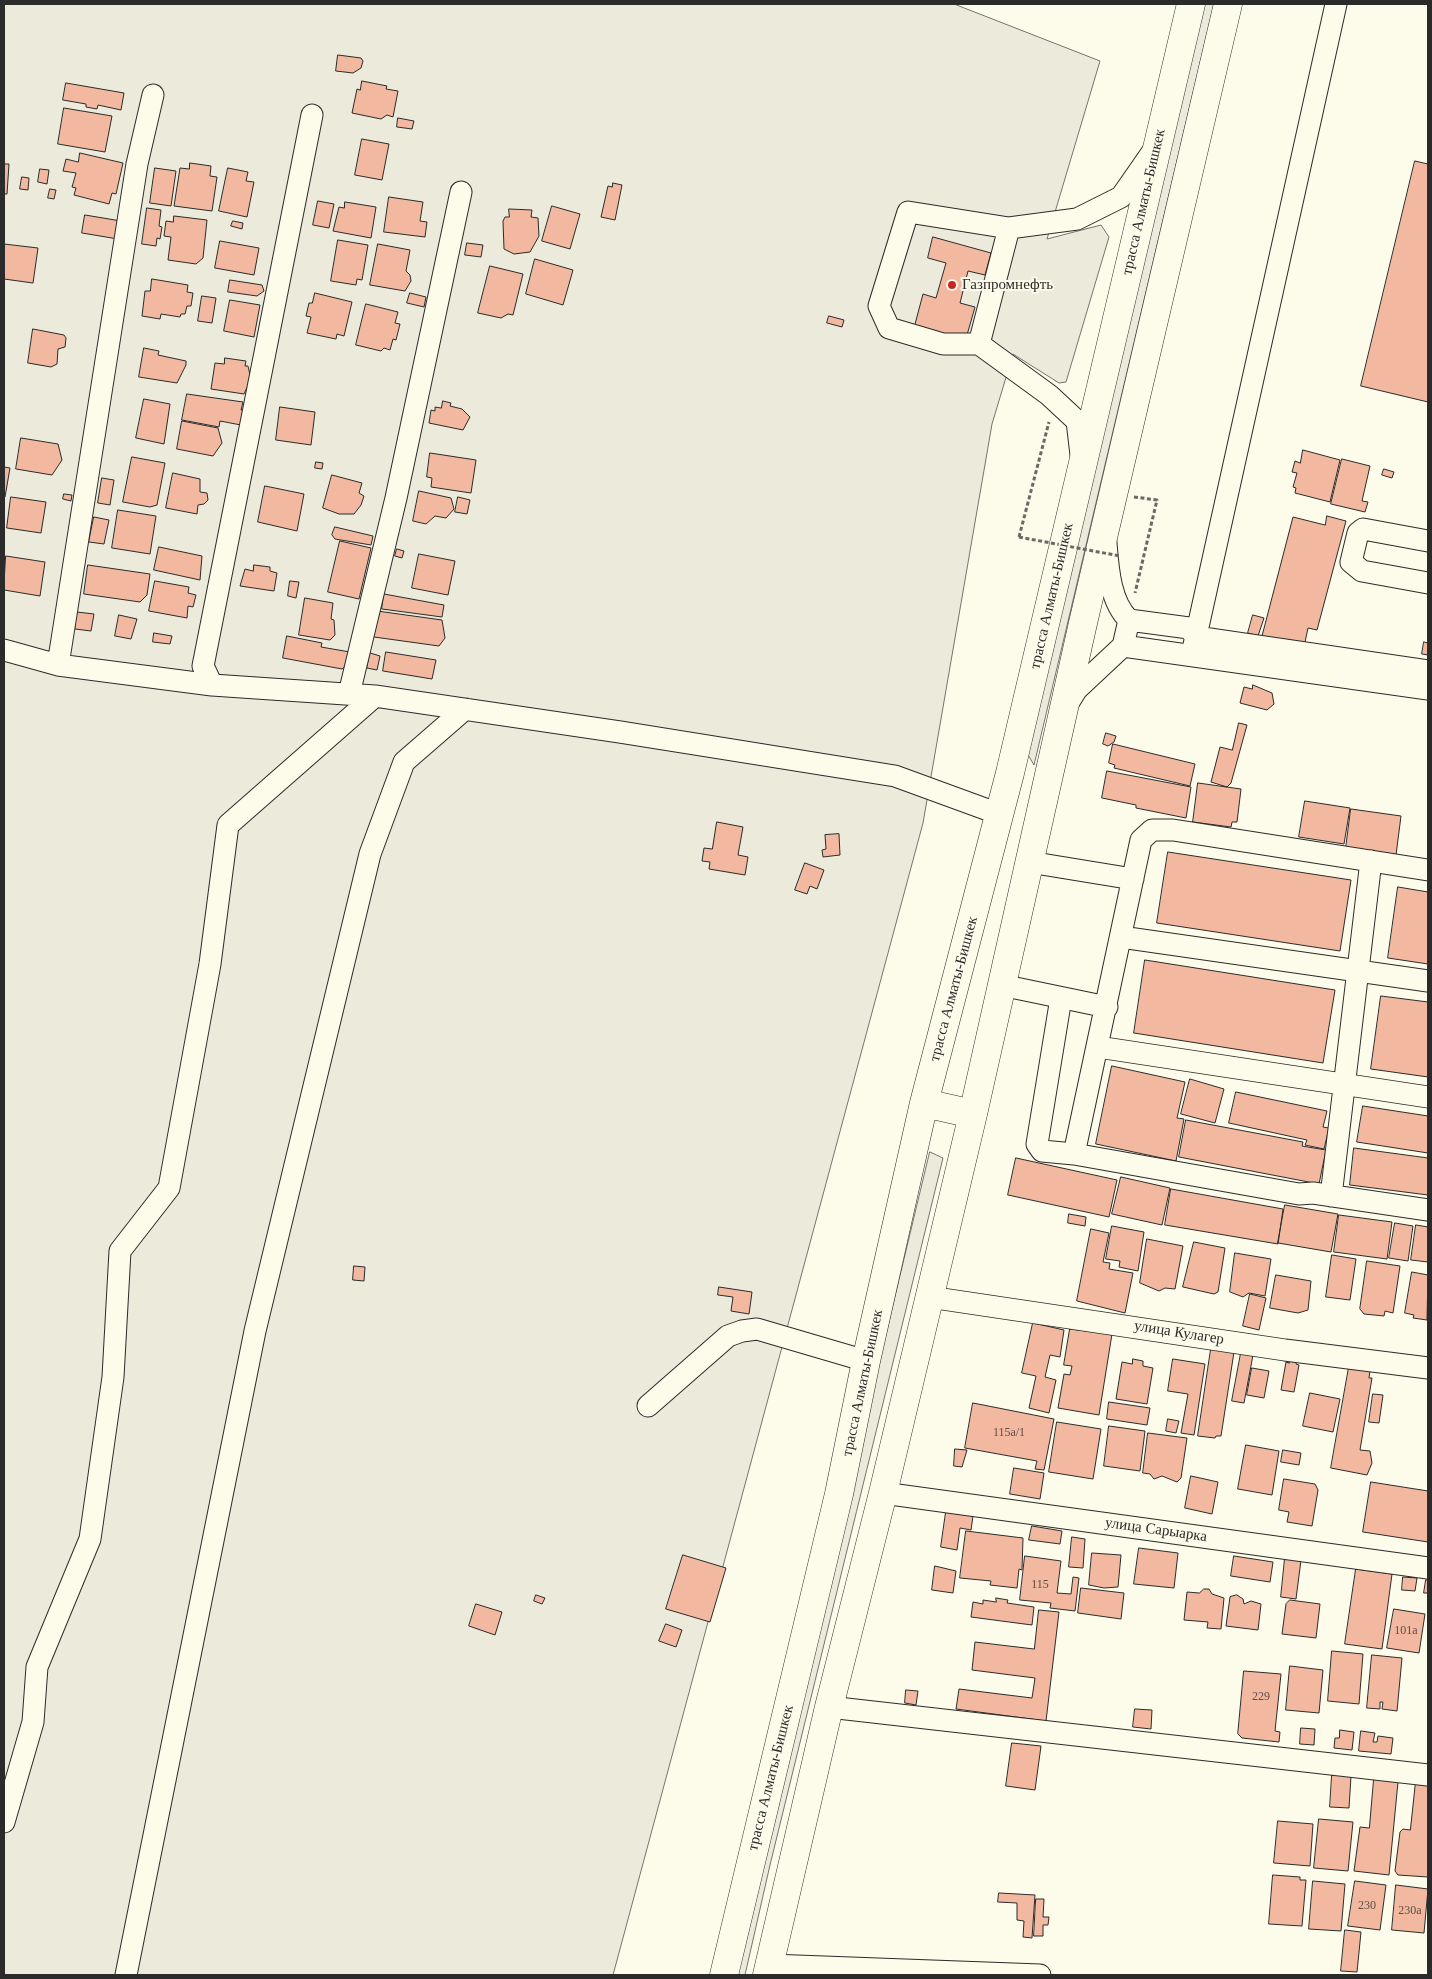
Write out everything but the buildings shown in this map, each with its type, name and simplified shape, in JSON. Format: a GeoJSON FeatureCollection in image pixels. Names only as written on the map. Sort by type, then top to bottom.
{"type":"FeatureCollection","features":[{"type":"Feature","properties":{"kind":"highway","name":"трасса Алматы-Бишкек"},"geometry":{"type":"LineString","coordinates":[[724,1975],[840,1494],[866,1361],[924,1103],[999,814],[1191,4]]}},
{"type":"Feature","properties":{"kind":"highway"},"geometry":{"type":"LineString","coordinates":[[769,1970],[829,1707],[883,1493],[973,1114],[1063,712],[1228,4]]}},
{"type":"Feature","properties":{"kind":"highway"},"geometry":{"type":"LineString","coordinates":[[924,1103],[973,1114]]}},
{"type":"Feature","properties":{"kind":"street"},"geometry":{"type":"LineString","coordinates":[[1194,645],[1336,4]]}},
{"type":"Feature","properties":{"kind":"street"},"geometry":{"type":"LineString","coordinates":[[58,665],[137,164],[153,95]]}},
{"type":"Feature","properties":{"kind":"street"},"geometry":{"type":"LineString","coordinates":[[212,685],[203,666],[312,115]]}},
{"type":"Feature","properties":{"kind":"street"},"geometry":{"type":"LineString","coordinates":[[1082,466],[1077,421],[1054,400],[979,344],[944,344],[889,328],[880,306],[908,212],[1009,228],[1077,219],[1121,197],[1158,145]]}},
{"type":"Feature","properties":{"kind":"street"},"geometry":{"type":"LineString","coordinates":[[349,694],[396,498],[461,192]]}},
{"type":"Feature","properties":{"kind":"street"},"geometry":{"type":"LineString","coordinates":[[979,344],[1009,228]]}},
{"type":"Feature","properties":{"kind":"street"},"geometry":{"type":"LineString","coordinates":[[1106,525],[1110,574],[1119,611],[1129,620],[1189,628],[1194,645]]}},
{"type":"Feature","properties":{"kind":"street"},"geometry":{"type":"LineString","coordinates":[[1428,540],[1363,529],[1358,533],[1351,562],[1362,570],[1428,582]]}},
{"type":"Feature","properties":{"kind":"street"},"geometry":{"type":"LineString","coordinates":[[1063,712],[1077,689],[1123,646],[1129,620]]}},
{"type":"Feature","properties":{"kind":"street"},"geometry":{"type":"LineString","coordinates":[[1194,645],[1428,690]]}},
{"type":"Feature","properties":{"kind":"street"},"geometry":{"type":"LineString","coordinates":[[1123,646],[1194,645],[1428,671]]}},
{"type":"Feature","properties":{"kind":"street"},"geometry":{"type":"LineString","coordinates":[[4,650],[58,665],[212,685],[375,696],[895,776],[999,814]]}},
{"type":"Feature","properties":{"kind":"street"},"geometry":{"type":"LineString","coordinates":[[4,1822],[33,1722],[37,1667],[90,1539],[113,1377],[120,1251],[169,1188],[210,964],[228,825],[375,696]]}},
{"type":"Feature","properties":{"kind":"street"},"geometry":{"type":"LineString","coordinates":[[126,1975],[256,1331],[370,854],[404,762],[466,709]]}},
{"type":"Feature","properties":{"kind":"street"},"geometry":{"type":"LineString","coordinates":[[1074,1154],[1107,1007],[1140,840],[1152,830],[1173,830],[1428,870]]}},
{"type":"Feature","properties":{"kind":"street"},"geometry":{"type":"LineString","coordinates":[[1029,862],[1133,879]]}},
{"type":"Feature","properties":{"kind":"street"},"geometry":{"type":"LineString","coordinates":[[1331,1196],[1371,862]]}},
{"type":"Feature","properties":{"kind":"street"},"geometry":{"type":"LineString","coordinates":[[1121,937],[1428,981]]}},
{"type":"Feature","properties":{"kind":"street"},"geometry":{"type":"LineString","coordinates":[[1001,985],[1107,1007]]}},
{"type":"Feature","properties":{"kind":"street"},"geometry":{"type":"LineString","coordinates":[[1061,998],[1037,1144],[1042,1151],[1074,1154],[1299,1194],[1313,1193],[1428,1210]]}},
{"type":"Feature","properties":{"kind":"street"},"geometry":{"type":"LineString","coordinates":[[1098,1047],[1428,1097]]}},
{"type":"Feature","properties":{"kind":"street","name":"улица Кулагер"},"geometry":{"type":"LineString","coordinates":[[929,1297],[1285,1350],[1428,1368]]}},
{"type":"Feature","properties":{"kind":"street"},"geometry":{"type":"LineString","coordinates":[[648,1406],[728,1336],[742,1331],[757,1329],[866,1361]]}},
{"type":"Feature","properties":{"kind":"street","name":"улица Сарыарка"},"geometry":{"type":"LineString","coordinates":[[883,1493],[1428,1568]]}},
{"type":"Feature","properties":{"kind":"street"},"geometry":{"type":"LineString","coordinates":[[829,1707],[1428,1775]]}},
{"type":"Feature","properties":{"kind":"street"},"geometry":{"type":"LineString","coordinates":[[769,1970],[1040,1975]]}},
{"type":"Feature","properties":{"kind":"path"},"geometry":{"type":"LineString","coordinates":[[1054,400],[1019,537],[1120,556]]}},
{"type":"Feature","properties":{"kind":"path"},"geometry":{"type":"LineString","coordinates":[[1129,620],[1157,500],[1134,497]]}},
{"type":"Feature","properties":{"kind":"shaded area"},"geometry":{"type":"Polygon","coordinates":[[[4,4],[954,4],[1100,61],[1047,239],[1101,225],[1109,237],[1066,382],[1059,383],[1013,354],[992,424],[923,823],[613,1975],[4,1975],[4,4]]]}},
{"type":"Feature","properties":{"kind":"shaded area"},"geometry":{"type":"Polygon","coordinates":[[[1200,4],[1214,4],[1034,765],[1027,753],[1200,4]]]}},
{"type":"Feature","properties":{"kind":"shaded area"},"geometry":{"type":"Polygon","coordinates":[[[930,1152],[943,1158],[770,1865],[745,1975],[733,1975],[930,1152]]]}},
{"type":"Feature","properties":{"kind":"place","name":"Газпромнефть"},"geometry":{"type":"Point","coordinates":[952,285]}}]}
